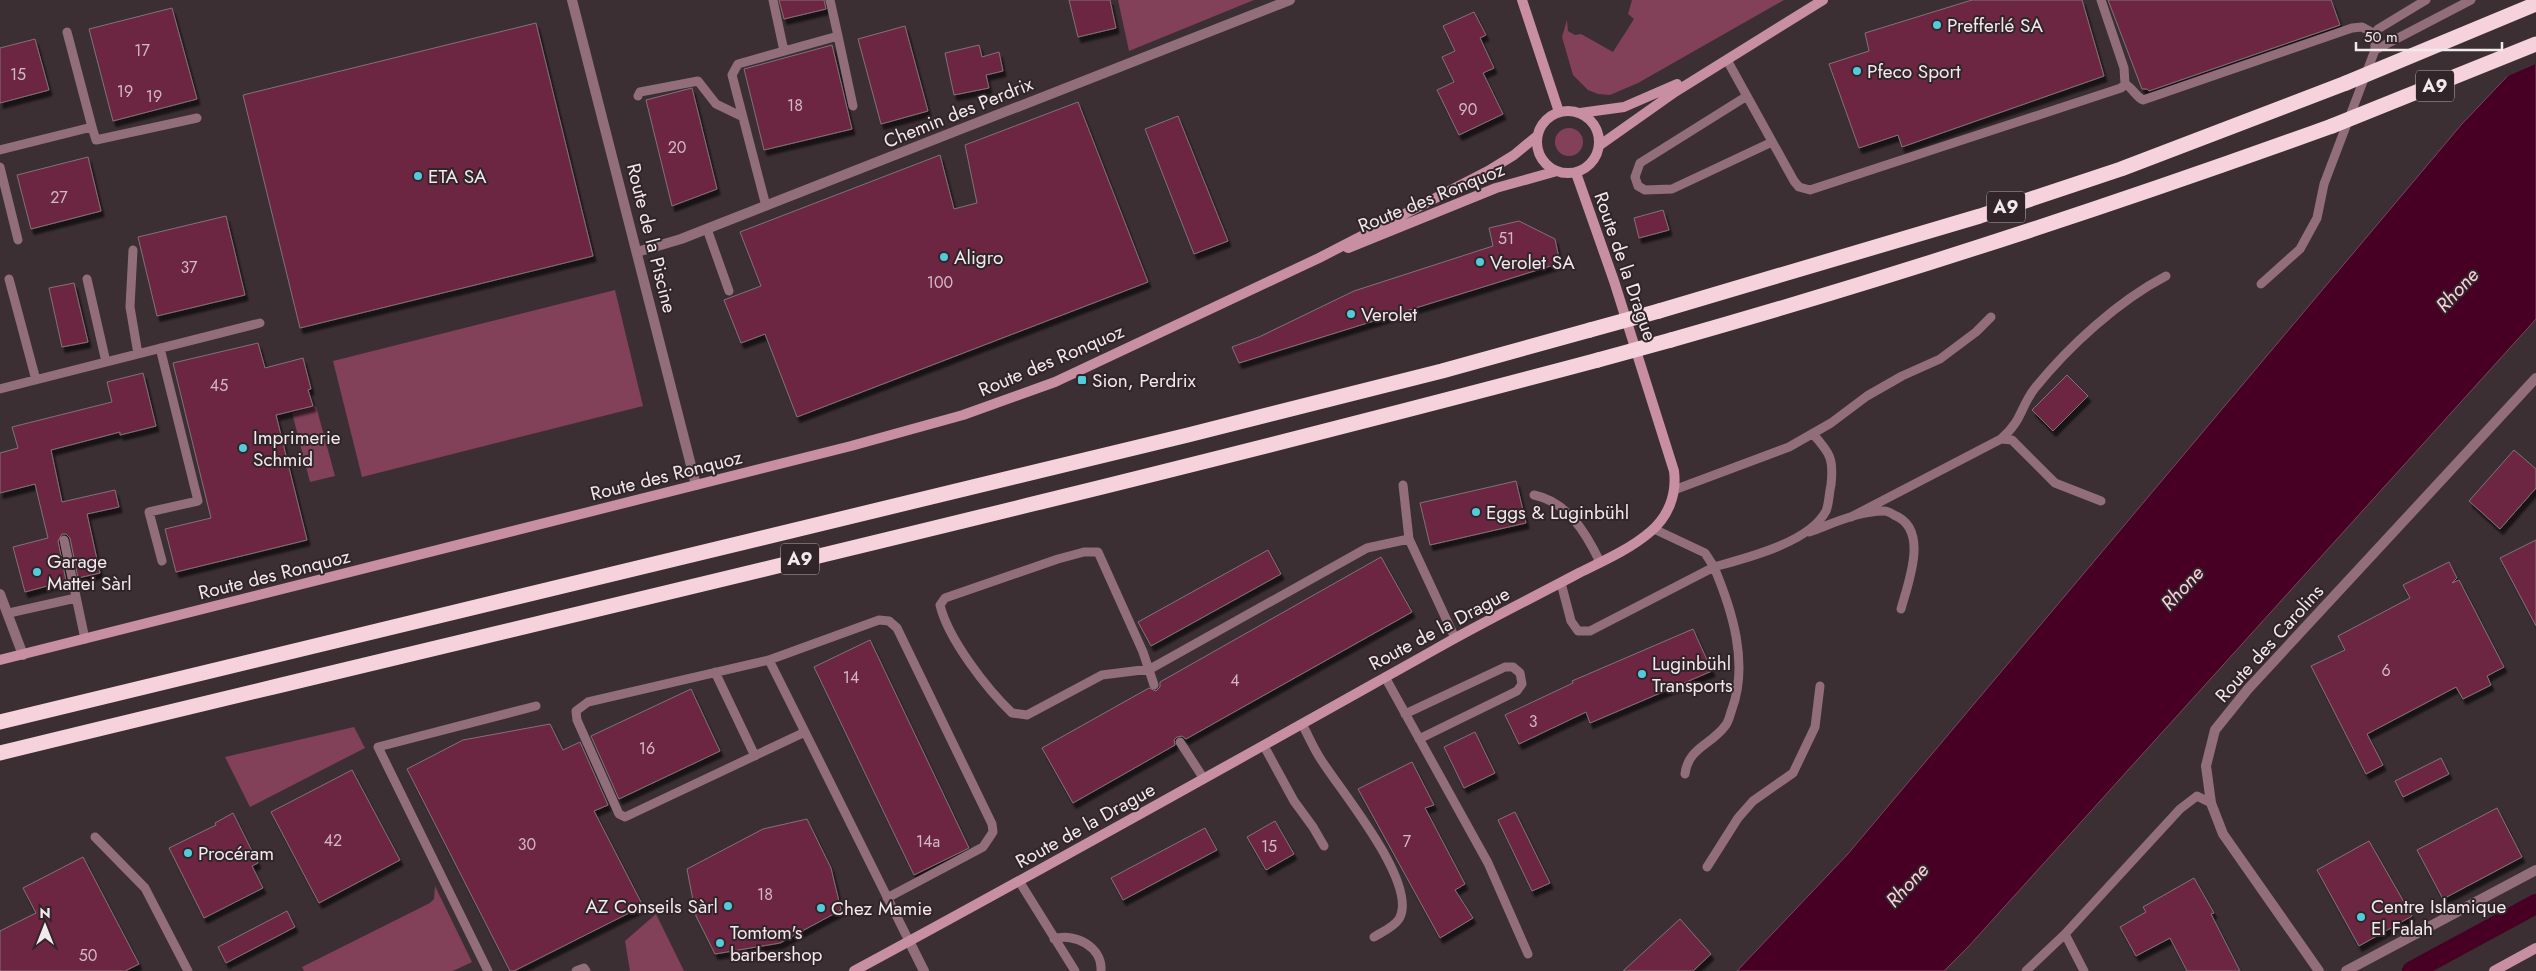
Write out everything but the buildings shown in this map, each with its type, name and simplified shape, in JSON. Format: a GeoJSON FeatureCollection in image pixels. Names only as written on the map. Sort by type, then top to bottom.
{"type":"FeatureCollection","features":[{"type":"Feature","properties":{"kind":"highway","name":"A9"},"geometry":{"type":"LineString","coordinates":[[0,722],[1197,432],[1442,371],[1659,311],[1980,216],[2121,169],[2346,83],[2536,4]]}},
{"type":"Feature","properties":{"kind":"highway","name":"A9"},"geometry":{"type":"LineString","coordinates":[[0,753],[1109,485],[1670,340],[2003,240],[2206,172],[2332,126],[2536,44]]}},
{"type":"Feature","properties":{"kind":"street","name":"Route de la Piscine"},"geometry":{"type":"LineString","coordinates":[[572,0],[696,485]]}},
{"type":"Feature","properties":{"kind":"street","name":"Chemin des Perdrix"},"geometry":{"type":"LineString","coordinates":[[637,252],[681,240],[1290,0]]}},
{"type":"Feature","properties":{"kind":"street"},"geometry":{"type":"LineString","coordinates":[[1522,0],[1559,112]]}},
{"type":"Feature","properties":{"kind":"street"},"geometry":{"type":"LineString","coordinates":[[1600,145],[1675,92],[1823,0]]}},
{"type":"Feature","properties":{"kind":"street"},"geometry":{"type":"LineString","coordinates":[[1580,113],[1590,119],[1597,128],[1600,145],[1597,156],[1590,165],[1576,173],[1557,172],[1541,158],[1537,136],[1545,121],[1559,112],[1603,111],[1642,100],[1724,61]]}},
{"type":"Feature","properties":{"kind":"street","name":"Route des Ronquoz"},"geometry":{"type":"LineString","coordinates":[[0,660],[963,416],[1029,392],[1319,258],[1488,171],[1514,155],[1537,136]]}},
{"type":"Feature","properties":{"kind":"street","name":"Route des Ronquoz"},"geometry":{"type":"LineString","coordinates":[[1319,258],[1379,237],[1496,188],[1557,172]]}},
{"type":"Feature","properties":{"kind":"street","name":"Route de la Drague"},"geometry":{"type":"LineString","coordinates":[[854,971],[1264,746],[1455,638],[1600,562],[1654,529],[1667,512],[1674,490],[1674,471],[1614,281],[1576,173]]}},
{"type":"Feature","properties":{"kind":"street","name":"Route des Carolins"},"geometry":{"type":"LineString","coordinates":[[2319,971],[2223,834],[2211,803],[2206,766],[2215,730],[2248,689],[2536,378]]}},
{"type":"Feature","properties":{"kind":"street"},"geometry":{"type":"LineString","coordinates":[[0,594],[9,613],[23,655]]}},
{"type":"Feature","properties":{"kind":"street"},"geometry":{"type":"LineString","coordinates":[[2346,971],[2536,870]]}},
{"type":"Feature","properties":{"kind":"street"},"geometry":{"type":"LineString","coordinates":[[909,941],[924,971]]}},
{"type":"Feature","properties":{"kind":"street"},"geometry":{"type":"LineString","coordinates":[[2494,971],[2536,948]]}},
{"type":"Feature","properties":{"kind":"lane"},"geometry":{"type":"LineString","coordinates":[[773,0],[784,51]]}},
{"type":"Feature","properties":{"kind":"lane"},"geometry":{"type":"LineString","coordinates":[[830,0],[853,106]]}},
{"type":"Feature","properties":{"kind":"lane"},"geometry":{"type":"LineString","coordinates":[[2101,0],[2124,68],[2125,84],[2143,100],[2352,28],[2362,27],[2375,34]]}},
{"type":"Feature","properties":{"kind":"lane"},"geometry":{"type":"LineString","coordinates":[[2261,284],[2300,249],[2317,218],[2324,184],[2375,50],[2375,34],[2378,29],[2426,0]]}},
{"type":"Feature","properties":{"kind":"lane"},"geometry":{"type":"LineString","coordinates":[[2375,50],[2471,0]]}},
{"type":"Feature","properties":{"kind":"lane"},"geometry":{"type":"LineString","coordinates":[[67,32],[96,140],[197,118]]}},
{"type":"Feature","properties":{"kind":"lane"},"geometry":{"type":"LineString","coordinates":[[766,206],[732,75],[734,69],[738,64],[838,36]]}},
{"type":"Feature","properties":{"kind":"lane"},"geometry":{"type":"LineString","coordinates":[[1724,61],[1747,96],[1794,181],[1799,187],[1810,190],[2112,91],[2125,84]]}},
{"type":"Feature","properties":{"kind":"lane"},"geometry":{"type":"LineString","coordinates":[[638,96],[640,92],[698,81],[716,104],[743,118]]}},
{"type":"Feature","properties":{"kind":"lane"},"geometry":{"type":"LineString","coordinates":[[1747,96],[1640,163],[1635,177],[1638,186],[1645,190],[1672,189],[1772,142]]}},
{"type":"Feature","properties":{"kind":"lane"},"geometry":{"type":"LineString","coordinates":[[0,150],[92,127]]}},
{"type":"Feature","properties":{"kind":"lane"},"geometry":{"type":"LineString","coordinates":[[0,168],[18,240]]}},
{"type":"Feature","properties":{"kind":"lane"},"geometry":{"type":"LineString","coordinates":[[707,229],[729,291]]}},
{"type":"Feature","properties":{"kind":"lane"},"geometry":{"type":"LineString","coordinates":[[133,250],[130,308],[138,354]]}},
{"type":"Feature","properties":{"kind":"lane"},"geometry":{"type":"LineString","coordinates":[[1561,583],[1571,621],[1578,631],[1590,632],[1714,567],[1766,552],[1806,533],[1851,517],[2001,439],[2015,428],[2033,391],[2055,365],[2141,289],[2166,276]]}},
{"type":"Feature","properties":{"kind":"lane"},"geometry":{"type":"LineString","coordinates":[[9,279],[36,380]]}},
{"type":"Feature","properties":{"kind":"lane"},"geometry":{"type":"LineString","coordinates":[[87,279],[106,362]]}},
{"type":"Feature","properties":{"kind":"lane"},"geometry":{"type":"LineString","coordinates":[[1674,490],[1789,447],[1814,434],[1868,396],[1902,376],[1940,359],[1976,332],[1991,317]]}},
{"type":"Feature","properties":{"kind":"lane"},"geometry":{"type":"LineString","coordinates":[[0,389],[260,323]]}},
{"type":"Feature","properties":{"kind":"lane"},"geometry":{"type":"LineString","coordinates":[[160,348],[198,501],[149,512],[162,561]]}},
{"type":"Feature","properties":{"kind":"lane"},"geometry":{"type":"LineString","coordinates":[[1806,533],[1826,512],[1833,468],[1829,451],[1814,434]]}},
{"type":"Feature","properties":{"kind":"lane"},"geometry":{"type":"LineString","coordinates":[[2001,439],[2012,440],[2055,483],[2101,501]]}},
{"type":"Feature","properties":{"kind":"lane"},"geometry":{"type":"LineString","coordinates":[[1403,485],[1409,539],[1455,638]]}},
{"type":"Feature","properties":{"kind":"lane"},"geometry":{"type":"LineString","coordinates":[[1534,495],[1560,506],[1574,519],[1587,536],[1600,562]]}},
{"type":"Feature","properties":{"kind":"lane"},"geometry":{"type":"LineString","coordinates":[[1851,517],[1885,511],[1902,518],[1912,531],[1914,550],[1911,571],[1901,609]]}},
{"type":"Feature","properties":{"kind":"lane"},"geometry":{"type":"LineString","coordinates":[[1654,529],[1705,553],[1714,567],[1728,600],[1736,639],[1739,676],[1735,700],[1726,726],[1694,750],[1686,764],[1684,774]]}},
{"type":"Feature","properties":{"kind":"lane"},"geometry":{"type":"LineString","coordinates":[[1154,685],[1150,669],[1098,552],[1084,552],[1058,559],[945,598],[940,605],[943,618],[976,672],[1012,713],[1027,715],[1102,675],[1150,669],[1367,548],[1409,539]]}},
{"type":"Feature","properties":{"kind":"lane"},"geometry":{"type":"LineString","coordinates":[[64,540],[86,639]]}},
{"type":"Feature","properties":{"kind":"lane"},"geometry":{"type":"LineString","coordinates":[[9,613],[76,598]]}},
{"type":"Feature","properties":{"kind":"lane"},"geometry":{"type":"LineString","coordinates":[[805,732],[625,817],[619,814],[577,720],[576,711],[588,702],[769,660],[879,620],[889,621],[897,628],[992,824],[993,832],[983,847],[887,898]]}},
{"type":"Feature","properties":{"kind":"lane"},"geometry":{"type":"LineString","coordinates":[[769,660],[909,941]]}},
{"type":"Feature","properties":{"kind":"lane"},"geometry":{"type":"LineString","coordinates":[[1406,714],[1505,667],[1513,667],[1520,673],[1522,684],[1518,691],[1419,739]]}},
{"type":"Feature","properties":{"kind":"lane"},"geometry":{"type":"LineString","coordinates":[[716,672],[755,756]]}},
{"type":"Feature","properties":{"kind":"lane"},"geometry":{"type":"LineString","coordinates":[[1385,677],[1488,863],[1528,954]]}},
{"type":"Feature","properties":{"kind":"lane"},"geometry":{"type":"LineString","coordinates":[[1707,867],[1738,818],[1752,801],[1793,773],[1815,728],[1820,686]]}},
{"type":"Feature","properties":{"kind":"lane"},"geometry":{"type":"LineString","coordinates":[[488,971],[378,747],[536,706]]}},
{"type":"Feature","properties":{"kind":"lane"},"geometry":{"type":"LineString","coordinates":[[1302,724],[1320,758],[1363,820],[1396,876],[1402,906],[1399,918],[1391,927],[1374,937]]}},
{"type":"Feature","properties":{"kind":"lane"},"geometry":{"type":"LineString","coordinates":[[1180,742],[1204,779]]}},
{"type":"Feature","properties":{"kind":"lane"},"geometry":{"type":"LineString","coordinates":[[1264,746],[1294,801],[1324,846]]}},
{"type":"Feature","properties":{"kind":"lane"},"geometry":{"type":"LineString","coordinates":[[2026,971],[2065,934],[2180,809],[2197,796],[2211,803]]}},
{"type":"Feature","properties":{"kind":"lane"},"geometry":{"type":"LineString","coordinates":[[95,837],[145,888],[188,971]]}},
{"type":"Feature","properties":{"kind":"lane"},"geometry":{"type":"LineString","coordinates":[[1019,881],[1075,971]]}},
{"type":"Feature","properties":{"kind":"lane"},"geometry":{"type":"LineString","coordinates":[[2065,934],[2084,971]]}},
{"type":"Feature","properties":{"kind":"lane"},"geometry":{"type":"LineString","coordinates":[[1054,939],[1062,936],[1087,942],[1095,951],[1101,971]]}},
{"type":"Feature","properties":{"kind":"lane"},"geometry":{"type":"LineString","coordinates":[[576,971],[584,968],[586,971]]}},
{"type":"Feature","properties":{"kind":"shaded area"},"geometry":{"type":"Polygon","coordinates":[[[1118,0],[1254,0],[1129,51],[1118,0]]]}},
{"type":"Feature","properties":{"kind":"shaded area"},"geometry":{"type":"Polygon","coordinates":[[[1632,0],[1784,0],[1638,83],[1610,95],[1598,94],[1588,90],[1573,75],[1562,37],[1567,20],[1568,31],[1575,35],[1581,34],[1613,52],[1634,19],[1628,14],[1632,0]]]}},
{"type":"Feature","properties":{"kind":"shaded area"},"geometry":{"type":"Polygon","coordinates":[[[1569,128],[1579,132],[1583,142],[1579,152],[1569,156],[1559,152],[1555,142],[1559,132],[1569,128]]]}},
{"type":"Feature","properties":{"kind":"shaded area"},"geometry":{"type":"Polygon","coordinates":[[[615,290],[643,406],[362,477],[333,361],[615,290]]]}},
{"type":"Feature","properties":{"kind":"shaded area"},"geometry":{"type":"Polygon","coordinates":[[[316,406],[335,476],[310,482],[292,413],[316,406]]]}},
{"type":"Feature","properties":{"kind":"shaded area"},"geometry":{"type":"Polygon","coordinates":[[[354,727],[365,748],[250,807],[225,757],[354,727]]]}},
{"type":"Feature","properties":{"kind":"shaded area"},"geometry":{"type":"Polygon","coordinates":[[[435,886],[472,962],[453,971],[304,971],[302,967],[430,903],[434,899],[435,886]]]}},
{"type":"Feature","properties":{"kind":"shaded area"},"geometry":{"type":"Polygon","coordinates":[[[656,914],[684,971],[630,971],[625,941],[656,914]]]}},
{"type":"Feature","properties":{"kind":"water","name":"Rhone"},"geometry":{"type":"Polygon","coordinates":[[[2536,46],[2536,319],[1968,947],[1944,971],[1737,971],[1847,855],[2461,125],[2536,46]]]}},
{"type":"Feature","properties":{"kind":"pier"},"geometry":{"type":"Polygon","coordinates":[[[2536,44],[2536,64],[2501,79],[2534,45],[2536,44]]]}},
{"type":"Feature","properties":{"kind":"waterway"},"geometry":{"type":"LineString","coordinates":[[2412,971],[2536,904]]}},
{"type":"Feature","properties":{"kind":"place","name":"Prefferlé SA"},"geometry":{"type":"Point","coordinates":[1937,25]}},
{"type":"Feature","properties":{"kind":"place","name":"Pfeco Sport"},"geometry":{"type":"Point","coordinates":[1857,71]}},
{"type":"Feature","properties":{"kind":"place","name":"ETA SA"},"geometry":{"type":"Point","coordinates":[418,176]}},
{"type":"Feature","properties":{"kind":"place","name":"Aligro"},"geometry":{"type":"Point","coordinates":[944,257]}},
{"type":"Feature","properties":{"kind":"place","name":"Verolet SA"},"geometry":{"type":"Point","coordinates":[1480,262]}},
{"type":"Feature","properties":{"kind":"place","name":"Verolet"},"geometry":{"type":"Point","coordinates":[1351,314]}},
{"type":"Feature","properties":{"kind":"place","name":"Sion, Perdrix"},"geometry":{"type":"Point","coordinates":[1082,380]}},
{"type":"Feature","properties":{"kind":"place","name":"Imprimerie Schmid"},"geometry":{"type":"Point","coordinates":[243,448]}},
{"type":"Feature","properties":{"kind":"place","name":"Eggs & Luginbühl"},"geometry":{"type":"Point","coordinates":[1476,512]}},
{"type":"Feature","properties":{"kind":"place","name":"Garage Mattei Sàrl"},"geometry":{"type":"Point","coordinates":[37,572]}},
{"type":"Feature","properties":{"kind":"place","name":"Luginbühl Transports"},"geometry":{"type":"Point","coordinates":[1642,674]}},
{"type":"Feature","properties":{"kind":"place","name":"Procéram"},"geometry":{"type":"Point","coordinates":[188,853]}},
{"type":"Feature","properties":{"kind":"place","name":"AZ Conseils Sàrl"},"geometry":{"type":"Point","coordinates":[728,906]}},
{"type":"Feature","properties":{"kind":"place","name":"Chez Mamie"},"geometry":{"type":"Point","coordinates":[821,908]}},
{"type":"Feature","properties":{"kind":"place","name":"Centre Islamique El Falah"},"geometry":{"type":"Point","coordinates":[2361,917]}},
{"type":"Feature","properties":{"kind":"place","name":"Tomtom's barbershop"},"geometry":{"type":"Point","coordinates":[720,943]}}]}
